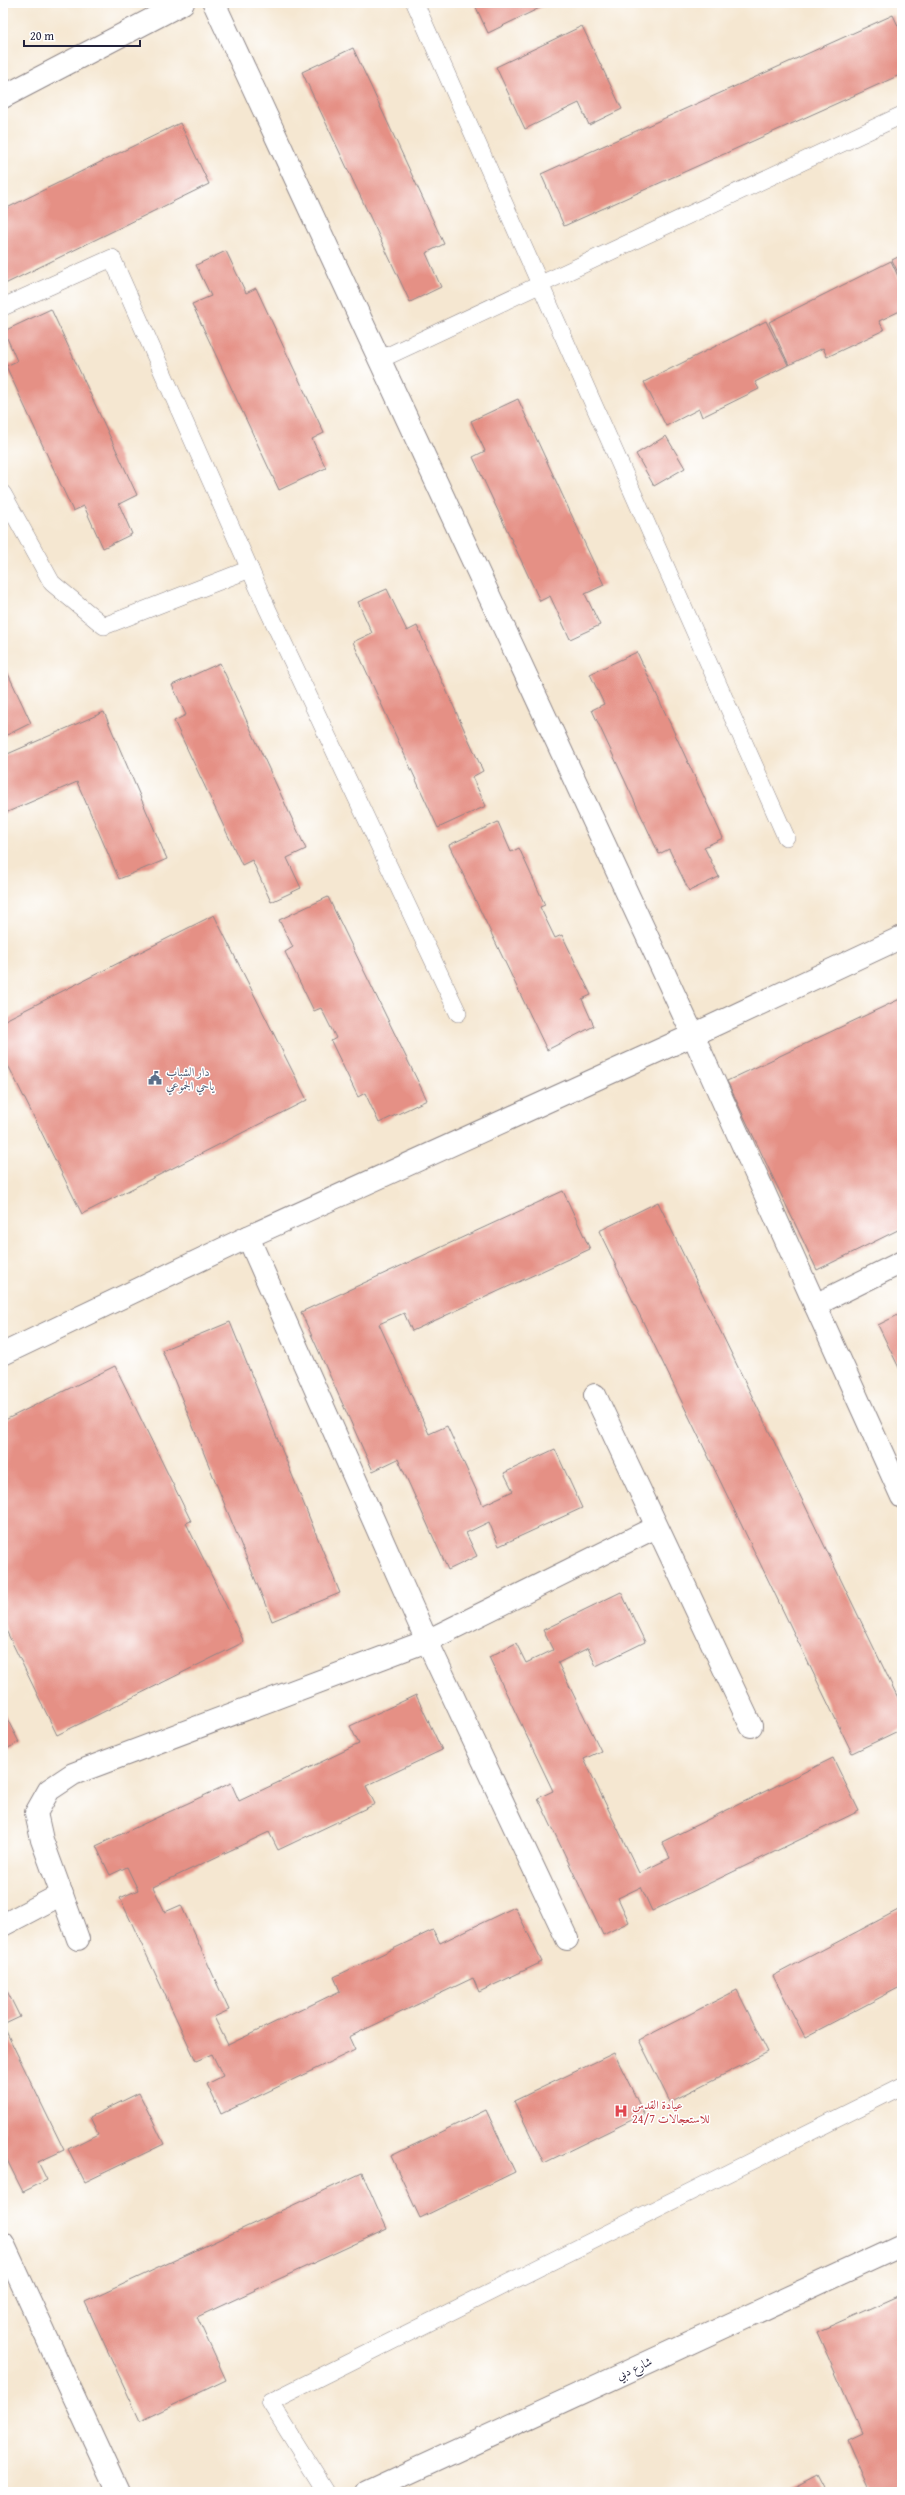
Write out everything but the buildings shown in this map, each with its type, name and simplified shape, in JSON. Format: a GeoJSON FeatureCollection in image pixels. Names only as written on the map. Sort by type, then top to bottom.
{"type":"FeatureCollection","features":[{"type":"Feature","properties":{"kind":"street"},"geometry":{"type":"LineString","coordinates":[[3,97],[184,3]]}},
{"type":"Feature","properties":{"kind":"street"},"geometry":{"type":"LineString","coordinates":[[214,3],[693,1035],[902,1497]]}},
{"type":"Feature","properties":{"kind":"street"},"geometry":{"type":"LineString","coordinates":[[3,1354],[248,1237],[693,1035],[902,937]]}},
{"type":"Feature","properties":{"kind":"street"},"geometry":{"type":"LineString","coordinates":[[248,1237],[427,1641],[567,1939]]}},
{"type":"Feature","properties":{"kind":"street"},"geometry":{"type":"LineString","coordinates":[[815,1305],[902,1262]]}},
{"type":"Feature","properties":{"kind":"street"},"geometry":{"type":"LineString","coordinates":[[595,1395],[751,1726]]}},
{"type":"Feature","properties":{"kind":"street"},"geometry":{"type":"LineString","coordinates":[[78,1939],[42,1840],[36,1813],[49,1790],[73,1774],[427,1641],[656,1527]]}},
{"type":"Feature","properties":{"kind":"street"},"geometry":{"type":"LineString","coordinates":[[3,1925],[62,1894]]}},
{"type":"Feature","properties":{"kind":"street"},"geometry":{"type":"LineString","coordinates":[[3,2244],[118,2492]]}},
{"type":"Feature","properties":{"kind":"street","name":"شارع دبي"},"geometry":{"type":"LineString","coordinates":[[366,2492],[902,2244]]}},
{"type":"Feature","properties":{"kind":"lane"},"geometry":{"type":"LineString","coordinates":[[415,3],[786,837]]}},
{"type":"Feature","properties":{"kind":"lane"},"geometry":{"type":"LineString","coordinates":[[379,360],[902,115]]}},
{"type":"Feature","properties":{"kind":"lane"},"geometry":{"type":"LineString","coordinates":[[3,307],[112,258],[250,569],[458,1013]]}},
{"type":"Feature","properties":{"kind":"lane"},"geometry":{"type":"LineString","coordinates":[[3,494],[52,583],[104,626],[250,569]]}},
{"type":"Feature","properties":{"kind":"lane"},"geometry":{"type":"LineString","coordinates":[[326,2492],[270,2402],[902,2086]]}},
{"type":"Feature","properties":{"kind":"place","name":"دار الشباب ياحي الجموعي"},"geometry":{"type":"Point","coordinates":[155,1078]}},
{"type":"Feature","properties":{"kind":"place","name":"عيادة القدس للاستعجالات 24/7"},"geometry":{"type":"Point","coordinates":[621,2111]}}]}
